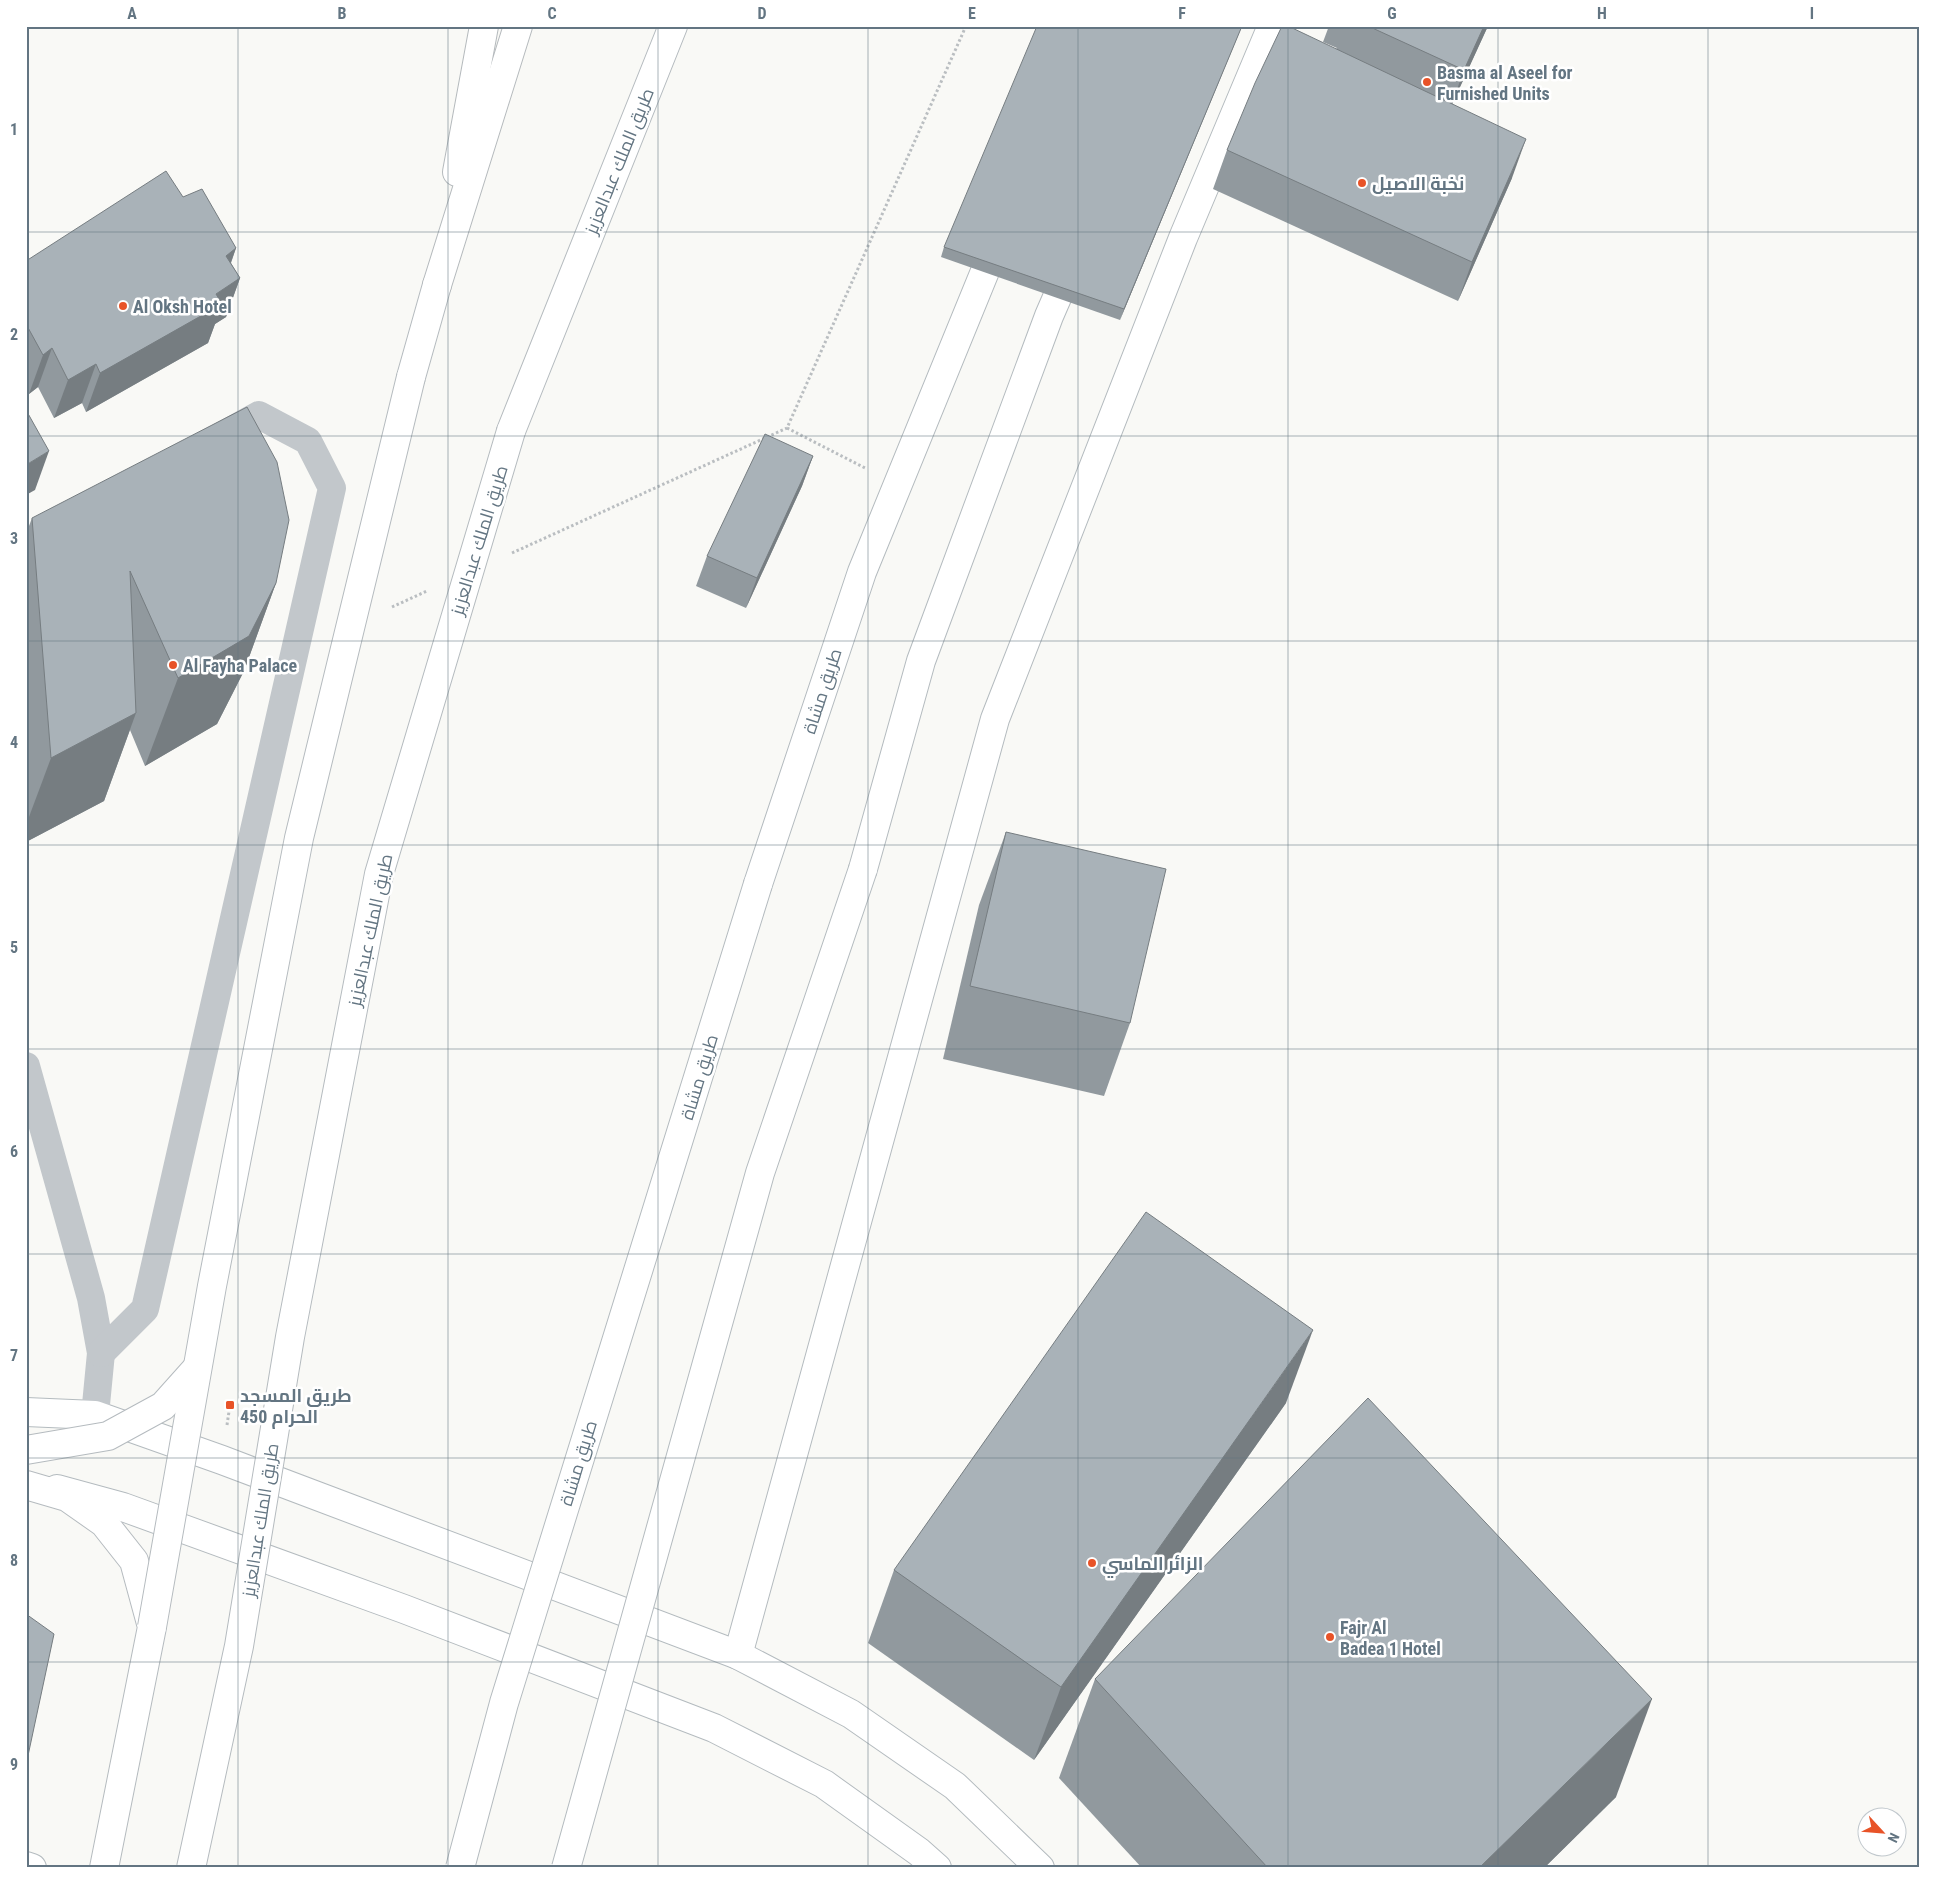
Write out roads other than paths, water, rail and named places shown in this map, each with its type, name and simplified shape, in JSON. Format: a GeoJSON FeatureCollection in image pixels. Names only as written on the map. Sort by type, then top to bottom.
{"type":"FeatureCollection","features":[{"type":"Feature","properties":{"kind":"main road"},"geometry":{"type":"LineString","coordinates":[[437,285],[484,26]]}},
{"type":"Feature","properties":{"kind":"main road"},"geometry":{"type":"LineString","coordinates":[[104,1868],[152,1627],[197,1368],[299,838],[411,377],[437,285],[518,26]]}},
{"type":"Feature","properties":{"kind":"main road","name":"طريق الملك عبدالعزيز"},"geometry":{"type":"LineString","coordinates":[[191,1868],[239,1646],[290,1336],[379,874],[512,431],[673,26]]}},
{"type":"Feature","properties":{"kind":"main road"},"geometry":{"type":"LineString","coordinates":[[738,1655],[995,719],[1183,238],[1272,26]]}},
{"type":"Feature","properties":{"kind":"main road","name":"طريق مشاة"},"geometry":{"type":"LineString","coordinates":[[460,1868],[504,1703],[758,884],[862,572],[1008,216]]}},
{"type":"Feature","properties":{"kind":"main road"},"geometry":{"type":"LineString","coordinates":[[566,1868],[760,1173],[863,869],[920,661],[1049,316],[1081,243]]}},
{"type":"Feature","properties":{"kind":"main road"},"geometry":{"type":"LineString","coordinates":[[26,1450],[108,1436],[163,1406],[197,1368]]}},
{"type":"Feature","properties":{"kind":"main road"},"geometry":{"type":"LineString","coordinates":[[26,1412],[95,1415],[222,1460],[738,1655],[851,1714],[956,1786],[1040,1868]]}},
{"type":"Feature","properties":{"kind":"main road"},"geometry":{"type":"LineString","coordinates":[[26,1480],[124,1507],[395,1606],[714,1728],[824,1784],[919,1852],[937,1868]]}},
{"type":"Feature","properties":{"kind":"main road"},"geometry":{"type":"LineString","coordinates":[[26,1485],[67,1497],[104,1524],[134,1561],[152,1627]]}},
{"type":"Feature","properties":{"kind":"main road"},"geometry":{"type":"LineString","coordinates":[[26,1866],[32,1868]]}},
{"type":"Feature","properties":{"kind":"street"},"geometry":{"type":"LineString","coordinates":[[101,1353],[145,1310],[332,488],[308,441],[259,415],[199,448]]}},
{"type":"Feature","properties":{"kind":"street"},"geometry":{"type":"LineString","coordinates":[[26,1066],[91,1298],[101,1353],[95,1415]]}},
{"type":"Feature","properties":{"kind":"place","name":"Basma al Aseel for Furnished Units"},"geometry":{"type":"Point","coordinates":[1427,82]}},
{"type":"Feature","properties":{"kind":"place","name":"نخبة الاصيل"},"geometry":{"type":"Point","coordinates":[1362,183]}},
{"type":"Feature","properties":{"kind":"place","name":"Al Oksh Hotel"},"geometry":{"type":"Point","coordinates":[123,306]}},
{"type":"Feature","properties":{"kind":"place","name":"Al Fayha Palace"},"geometry":{"type":"Point","coordinates":[173,665]}},
{"type":"Feature","properties":{"kind":"place","name":"طريق المسجد الحرام 450"},"geometry":{"type":"Point","coordinates":[230,1405]}},
{"type":"Feature","properties":{"kind":"place","name":"الزائر الماسي"},"geometry":{"type":"Point","coordinates":[1092,1563]}},
{"type":"Feature","properties":{"kind":"place","name":"Fajr Al Badea 1 Hotel"},"geometry":{"type":"Point","coordinates":[1330,1637]}}]}
